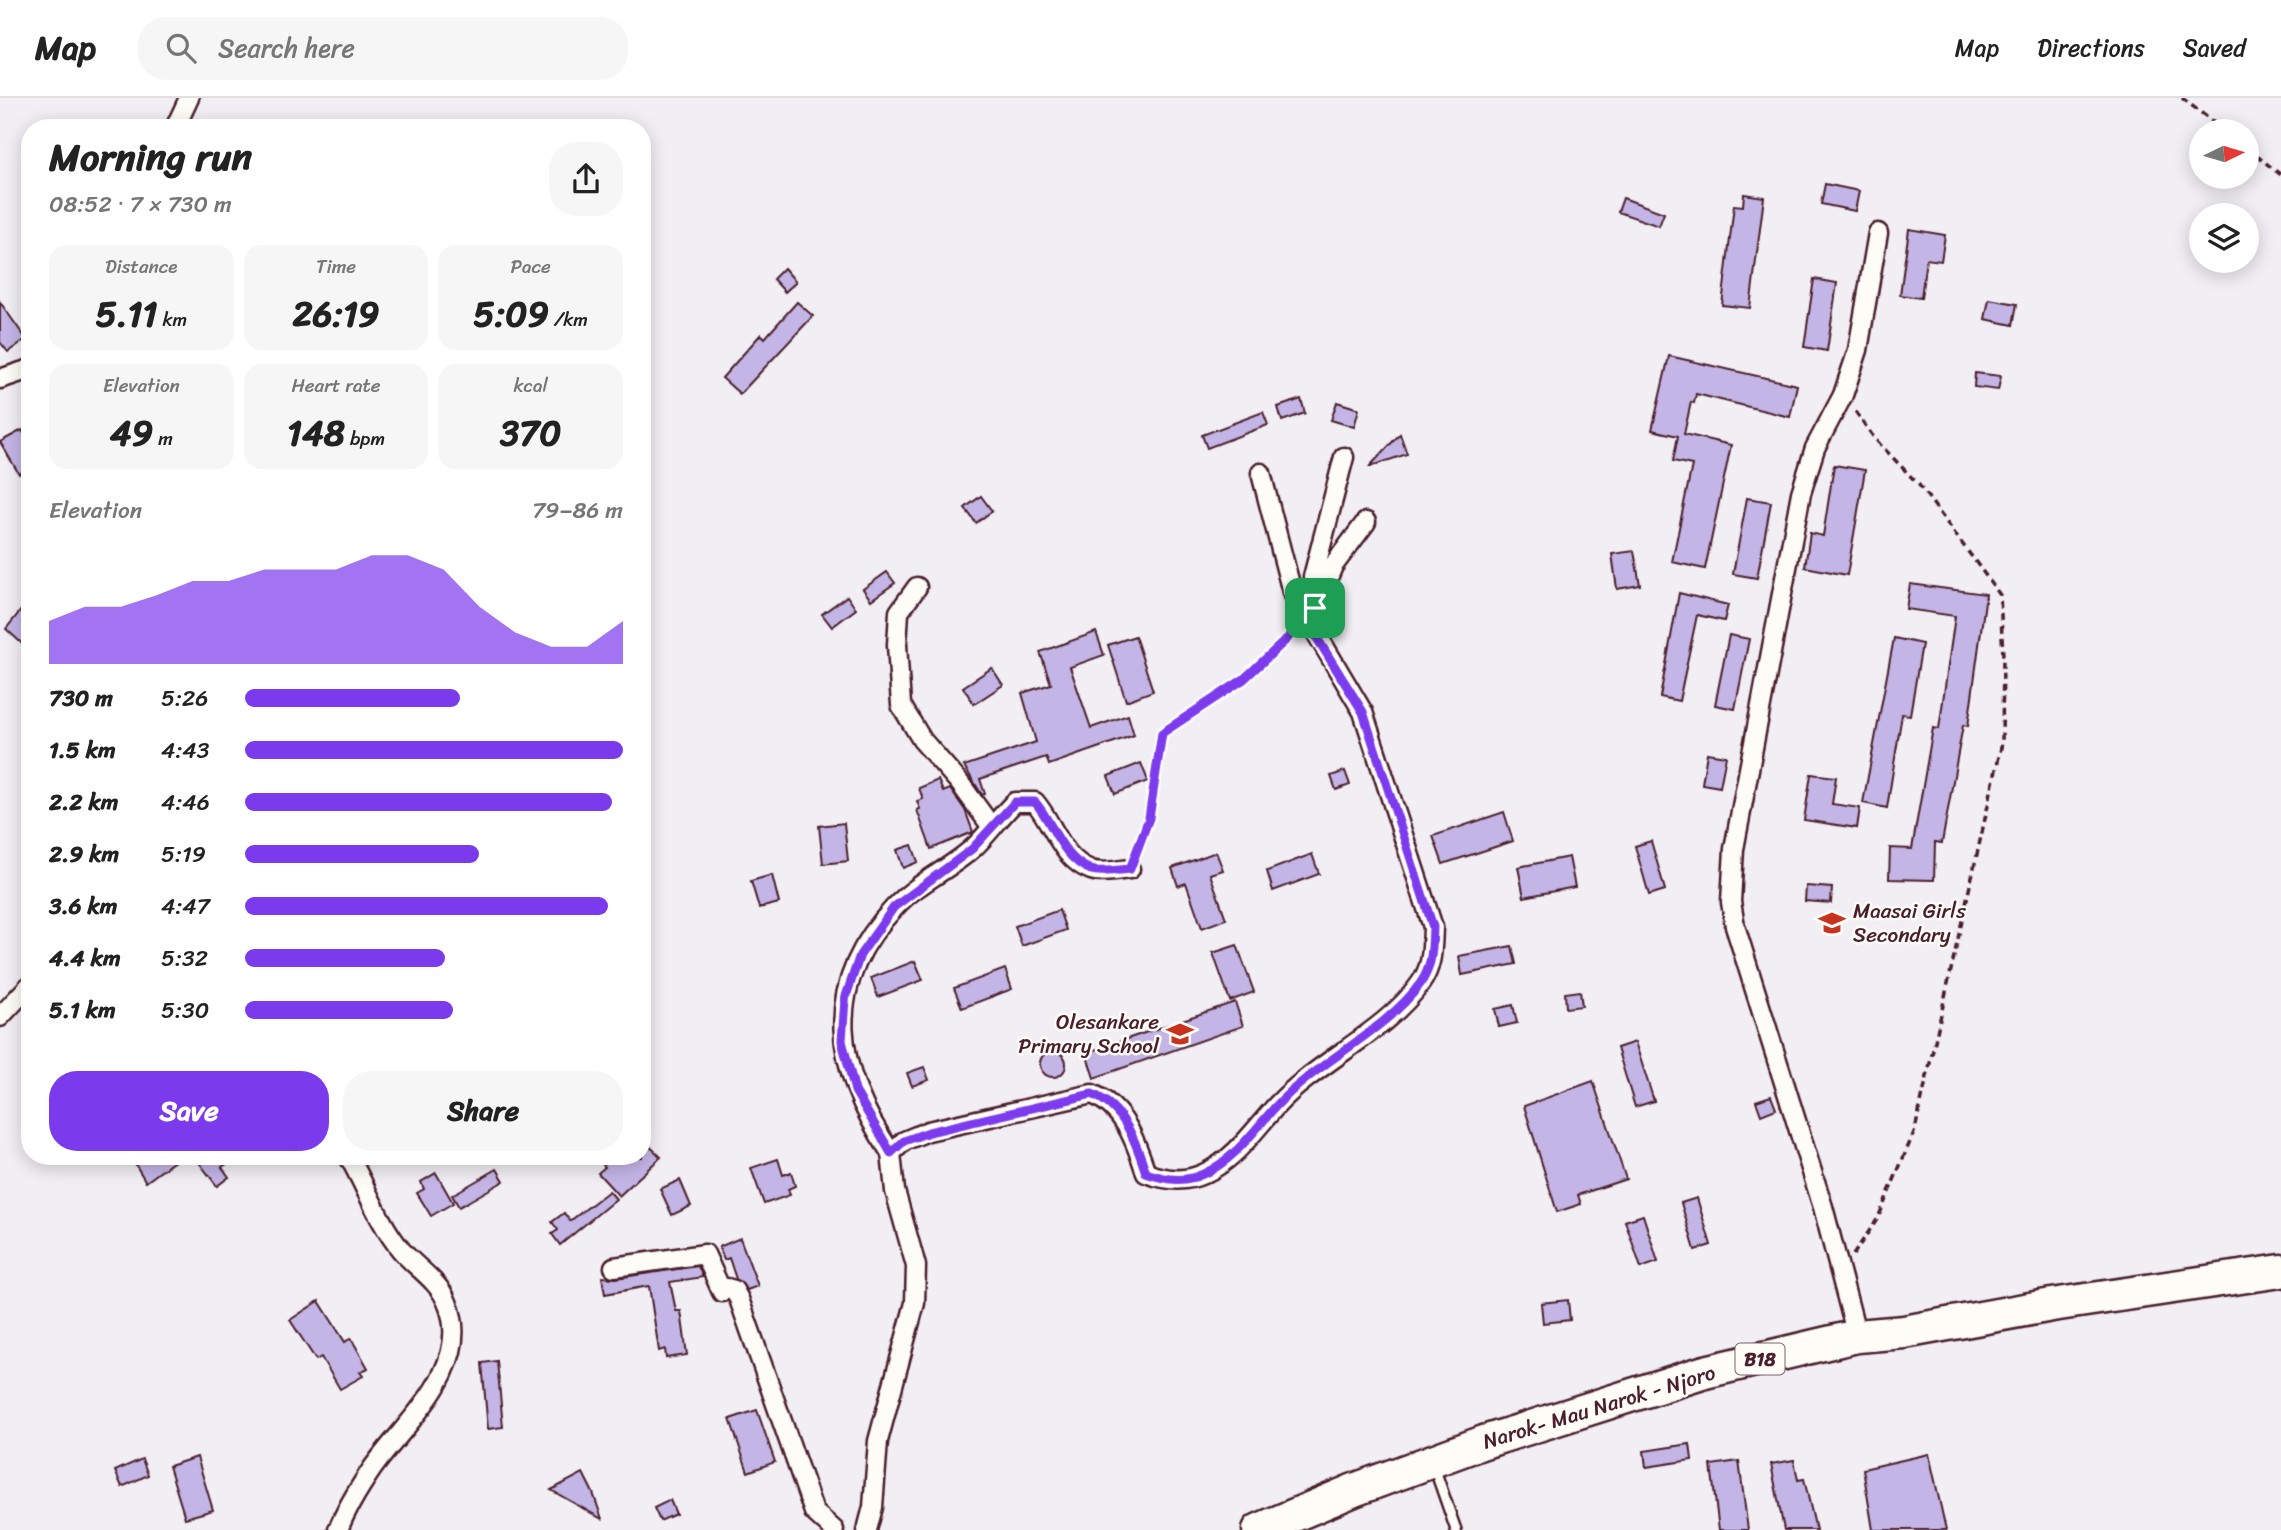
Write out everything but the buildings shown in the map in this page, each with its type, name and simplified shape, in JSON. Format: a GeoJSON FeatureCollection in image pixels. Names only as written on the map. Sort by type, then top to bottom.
{"type":"FeatureCollection","features":[{"type":"Feature","properties":{"kind":"highway","name":"Narok- Mau Narok - Njoro"},"geometry":{"type":"LineString","coordinates":[[1259,1530],[1354,1490],[1484,1441],[1693,1376],[1857,1336],[1904,1332],[2052,1305],[2281,1271]]}},
{"type":"Feature","properties":{"kind":"street"},"geometry":{"type":"LineString","coordinates":[[179,119],[189,98]]}},
{"type":"Feature","properties":{"kind":"street"},"geometry":{"type":"LineString","coordinates":[[1857,1336],[1819,1194],[1741,945],[1731,902],[1734,849],[1801,493],[1815,448],[1843,395],[1858,350],[1878,233]]}},
{"type":"Feature","properties":{"kind":"street"},"geometry":{"type":"LineString","coordinates":[[0,380],[21,372]]}},
{"type":"Feature","properties":{"kind":"street"},"geometry":{"type":"LineString","coordinates":[[891,1153],[904,1141],[929,1132],[1092,1094],[1110,1101],[1135,1141],[1146,1173],[1168,1181],[1203,1174],[1239,1149],[1279,1103],[1369,1031],[1420,985],[1431,964],[1433,927],[1363,712],[1317,638],[1309,610],[1313,577],[1344,457]]}},
{"type":"Feature","properties":{"kind":"street"},"geometry":{"type":"LineString","coordinates":[[1261,473],[1292,592],[1309,610]]}},
{"type":"Feature","properties":{"kind":"street"},"geometry":{"type":"LineString","coordinates":[[1309,610],[1333,566],[1366,522]]}},
{"type":"Feature","properties":{"kind":"street"},"geometry":{"type":"LineString","coordinates":[[916,587],[899,612],[897,645],[901,705],[922,740],[959,782],[991,826]]}},
{"type":"Feature","properties":{"kind":"street"},"geometry":{"type":"LineString","coordinates":[[867,1530],[873,1507],[878,1441],[915,1303],[916,1266],[895,1191],[891,1153],[855,1091],[842,1041],[845,999],[860,955],[894,907],[972,849],[1015,802],[1035,802],[1049,818],[1063,849],[1092,870],[1130,869]]}},
{"type":"Feature","properties":{"kind":"street"},"geometry":{"type":"LineString","coordinates":[[0,1017],[21,995]]}},
{"type":"Feature","properties":{"kind":"street"},"geometry":{"type":"LineString","coordinates":[[338,1530],[371,1470],[431,1395],[444,1371],[452,1346],[454,1320],[440,1288],[401,1251],[379,1219],[353,1165]]}},
{"type":"Feature","properties":{"kind":"street"},"geometry":{"type":"LineString","coordinates":[[614,1267],[705,1254],[722,1292],[734,1290],[739,1299],[814,1512],[834,1530]]}},
{"type":"Feature","properties":{"kind":"lane"},"geometry":{"type":"LineString","coordinates":[[1432,1462],[1456,1530]]}},
{"type":"Feature","properties":{"kind":"path"},"geometry":{"type":"LineString","coordinates":[[2182,98],[2209,119]]}},
{"type":"Feature","properties":{"kind":"path"},"geometry":{"type":"LineString","coordinates":[[2259,158],[2281,175]]}},
{"type":"Feature","properties":{"kind":"path"},"geometry":{"type":"LineString","coordinates":[[1840,1274],[1878,1218],[1916,1130],[2002,743],[2003,656],[2000,595],[1919,485],[1875,439],[1843,395]]}},
{"type":"Feature","properties":{"kind":"path"},"geometry":{"type":"LineString","coordinates":[[1130,869],[1149,818],[1162,733],[1244,679],[1288,638],[1309,610]]}},
{"type":"Feature","properties":{"kind":"place","name":"Maasai Girls Secondary"},"geometry":{"type":"Point","coordinates":[1832,923]}},
{"type":"Feature","properties":{"kind":"place","name":"Olesankare Primary School"},"geometry":{"type":"Point","coordinates":[1180,1034]}},
{"type":"Feature","properties":{"kind":"route"},"geometry":{"type":"LineString","coordinates":[[1314,598],[1315,608],[1317,638],[1363,712],[1377,762],[1416,870],[1433,927],[1431,964],[1420,985],[1369,1031],[1279,1103],[1239,1149],[1203,1174],[1168,1181],[1146,1173],[1135,1141],[1110,1101],[1092,1094],[970,1120],[929,1132],[904,1141],[891,1153],[855,1091],[842,1041],[845,999],[860,955],[894,907],[972,849],[1015,802],[1035,802],[1049,818],[1063,849],[1092,870],[1130,869],[1149,818],[1162,733],[1244,679],[1288,638],[1314,598]]}}]}
